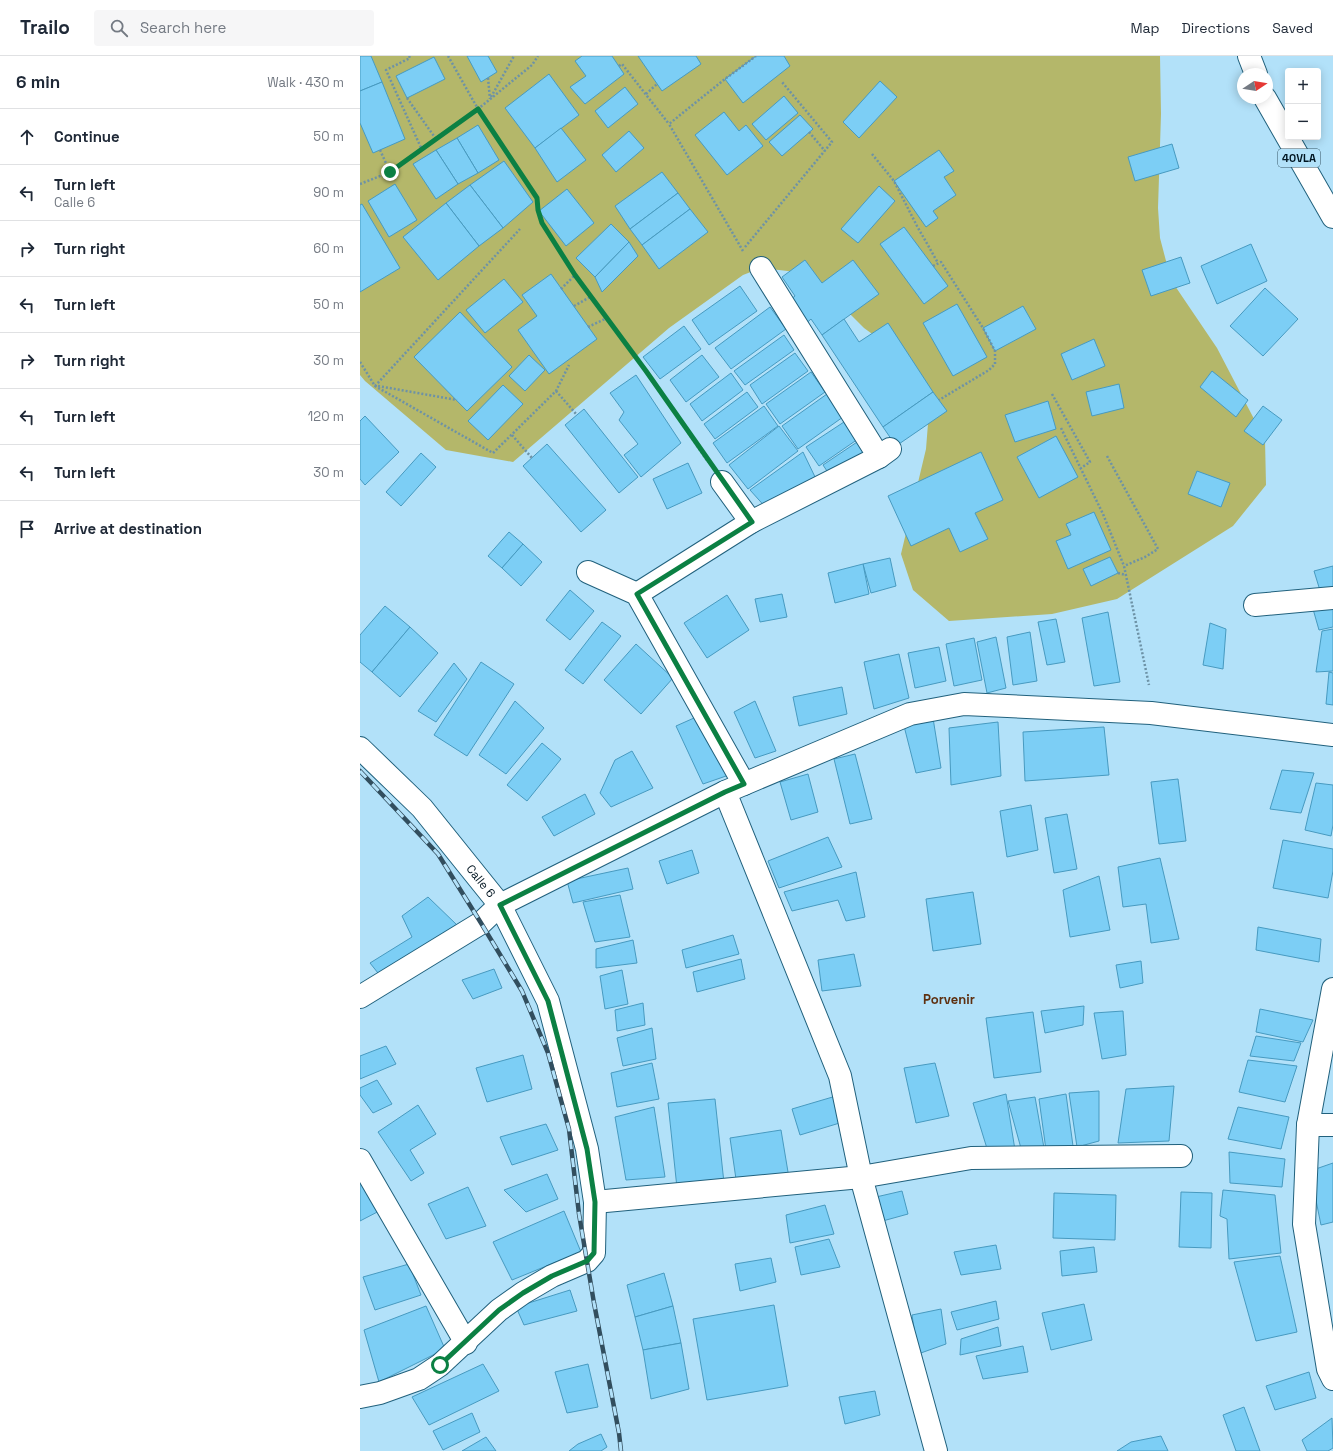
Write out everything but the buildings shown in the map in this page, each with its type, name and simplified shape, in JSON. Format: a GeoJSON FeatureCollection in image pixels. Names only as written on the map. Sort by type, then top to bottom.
{"type":"FeatureCollection","features":[{"type":"Feature","properties":{"kind":"street"},"geometry":{"type":"LineString","coordinates":[[1249,56],[1254,68]]}},
{"type":"Feature","properties":{"kind":"street","name":"40VLA"},"geometry":{"type":"LineString","coordinates":[[1268,104],[1333,217]]}},
{"type":"Feature","properties":{"kind":"street"},"geometry":{"type":"LineString","coordinates":[[637,594],[752,522],[884,453],[761,268]]}},
{"type":"Feature","properties":{"kind":"street"},"geometry":{"type":"LineString","coordinates":[[722,482],[752,522]]}},
{"type":"Feature","properties":{"kind":"street"},"geometry":{"type":"LineString","coordinates":[[588,572],[637,594],[735,788],[840,1076],[861,1177],[936,1451]]}},
{"type":"Feature","properties":{"kind":"street"},"geometry":{"type":"LineString","coordinates":[[1255,605],[1333,598]]}},
{"type":"Feature","properties":{"kind":"street"},"geometry":{"type":"LineString","coordinates":[[360,997],[481,922],[500,905],[735,788],[910,714],[964,704],[1151,713],[1333,735]]}},
{"type":"Feature","properties":{"kind":"street","name":"Calle 6"},"geometry":{"type":"LineString","coordinates":[[360,748],[422,808],[500,905],[548,1001],[587,1149],[595,1202],[594,1253],[587,1261],[552,1276],[523,1293],[499,1310],[466,1343]]}},
{"type":"Feature","properties":{"kind":"street"},"geometry":{"type":"LineString","coordinates":[[1333,989],[1308,1126],[1304,1224],[1328,1368],[1333,1379]]}},
{"type":"Feature","properties":{"kind":"street"},"geometry":{"type":"LineString","coordinates":[[1308,1126],[1333,1126]]}},
{"type":"Feature","properties":{"kind":"street"},"geometry":{"type":"LineString","coordinates":[[595,1202],[861,1177],[971,1158],[1181,1156]]}},
{"type":"Feature","properties":{"kind":"street"},"geometry":{"type":"LineString","coordinates":[[360,1160],[466,1343],[440,1365],[419,1379],[360,1397]]}},
{"type":"Feature","properties":{"kind":"path"},"geometry":{"type":"LineString","coordinates":[[409,56],[410,58],[386,70],[422,150]]}},
{"type":"Feature","properties":{"kind":"path"},"geometry":{"type":"LineString","coordinates":[[448,56],[478,109],[537,198],[538,210],[542,223],[575,275],[646,371],[722,482]]}},
{"type":"Feature","properties":{"kind":"path"},"geometry":{"type":"LineString","coordinates":[[490,100],[514,56]]}},
{"type":"Feature","properties":{"kind":"path"},"geometry":{"type":"LineString","coordinates":[[360,184],[390,172],[422,150],[490,100],[532,64],[538,56]]}},
{"type":"Feature","properties":{"kind":"path"},"geometry":{"type":"LineString","coordinates":[[669,124],[756,56]]}},
{"type":"Feature","properties":{"kind":"path"},"geometry":{"type":"LineString","coordinates":[[619,66],[622,64],[669,124],[742,250],[832,142],[782,82]]}},
{"type":"Feature","properties":{"kind":"path"},"geometry":{"type":"LineString","coordinates":[[488,78],[490,100]]}},
{"type":"Feature","properties":{"kind":"path"},"geometry":{"type":"LineString","coordinates":[[646,94],[657,84]]}},
{"type":"Feature","properties":{"kind":"path"},"geometry":{"type":"LineString","coordinates":[[407,98],[436,139]]}},
{"type":"Feature","properties":{"kind":"path"},"geometry":{"type":"LineString","coordinates":[[809,132],[825,151]]}},
{"type":"Feature","properties":{"kind":"path"},"geometry":{"type":"LineString","coordinates":[[380,150],[390,172]]}},
{"type":"Feature","properties":{"kind":"path"},"geometry":{"type":"LineString","coordinates":[[872,154],[894,181],[938,263],[941,262],[983,328],[995,351],[995,364],[989,370],[939,400]]}},
{"type":"Feature","properties":{"kind":"path"},"geometry":{"type":"LineString","coordinates":[[375,386],[520,229]]}},
{"type":"Feature","properties":{"kind":"path"},"geometry":{"type":"LineString","coordinates":[[933,266],[938,263]]}},
{"type":"Feature","properties":{"kind":"path"},"geometry":{"type":"LineString","coordinates":[[561,289],[575,275]]}},
{"type":"Feature","properties":{"kind":"path"},"geometry":{"type":"LineString","coordinates":[[574,306],[592,296]]}},
{"type":"Feature","properties":{"kind":"path"},"geometry":{"type":"LineString","coordinates":[[588,327],[607,318]]}},
{"type":"Feature","properties":{"kind":"path"},"geometry":{"type":"LineString","coordinates":[[360,362],[375,386],[493,453],[556,391],[569,365]]}},
{"type":"Feature","properties":{"kind":"path"},"geometry":{"type":"LineString","coordinates":[[375,386],[457,400]]}},
{"type":"Feature","properties":{"kind":"path"},"geometry":{"type":"LineString","coordinates":[[556,391],[577,415]]}},
{"type":"Feature","properties":{"kind":"path"},"geometry":{"type":"LineString","coordinates":[[1052,394],[1090,462],[1081,468]]}},
{"type":"Feature","properties":{"kind":"path"},"geometry":{"type":"LineString","coordinates":[[1061,428],[1103,514],[1124,566],[1149,685]]}},
{"type":"Feature","properties":{"kind":"path"},"geometry":{"type":"LineString","coordinates":[[512,434],[532,458]]}},
{"type":"Feature","properties":{"kind":"path"},"geometry":{"type":"LineString","coordinates":[[1107,456],[1158,549],[1145,557],[1124,566]]}},
{"type":"Feature","properties":{"kind":"path"},"geometry":{"type":"LineString","coordinates":[[1118,573],[1126,575]]}},
{"type":"Feature","properties":{"kind":"shaded area"},"geometry":{"type":"Polygon","coordinates":[[[360,56],[1160,56],[1161,114],[1158,208],[1160,238],[1171,280],[1217,348],[1265,440],[1266,485],[1233,526],[1117,599],[1052,614],[949,621],[913,590],[901,554],[926,449],[929,411],[886,344],[864,328],[833,297],[796,272],[761,268],[743,275],[669,328],[513,462],[446,450],[365,381],[360,375],[360,56]]]}},
{"type":"Feature","properties":{"kind":"railway"},"geometry":{"type":"LineString","coordinates":[[360,771],[438,854],[522,991],[548,1053],[569,1129],[579,1214],[621,1451]]}},
{"type":"Feature","properties":{"kind":"district","name":"Porvenir"},"geometry":{"type":"Point","coordinates":[949,999]}},
{"type":"Feature","properties":{"kind":"route"},"geometry":{"type":"LineString","coordinates":[[390,172],[478,109],[537,198],[538,210],[542,223],[575,275],[646,371],[722,482],[752,522],[637,594],[744,784],[725,792],[500,905],[548,1001],[587,1149],[595,1202],[594,1253],[587,1261],[552,1276],[523,1293],[499,1310],[466,1343],[440,1365]]}}]}
